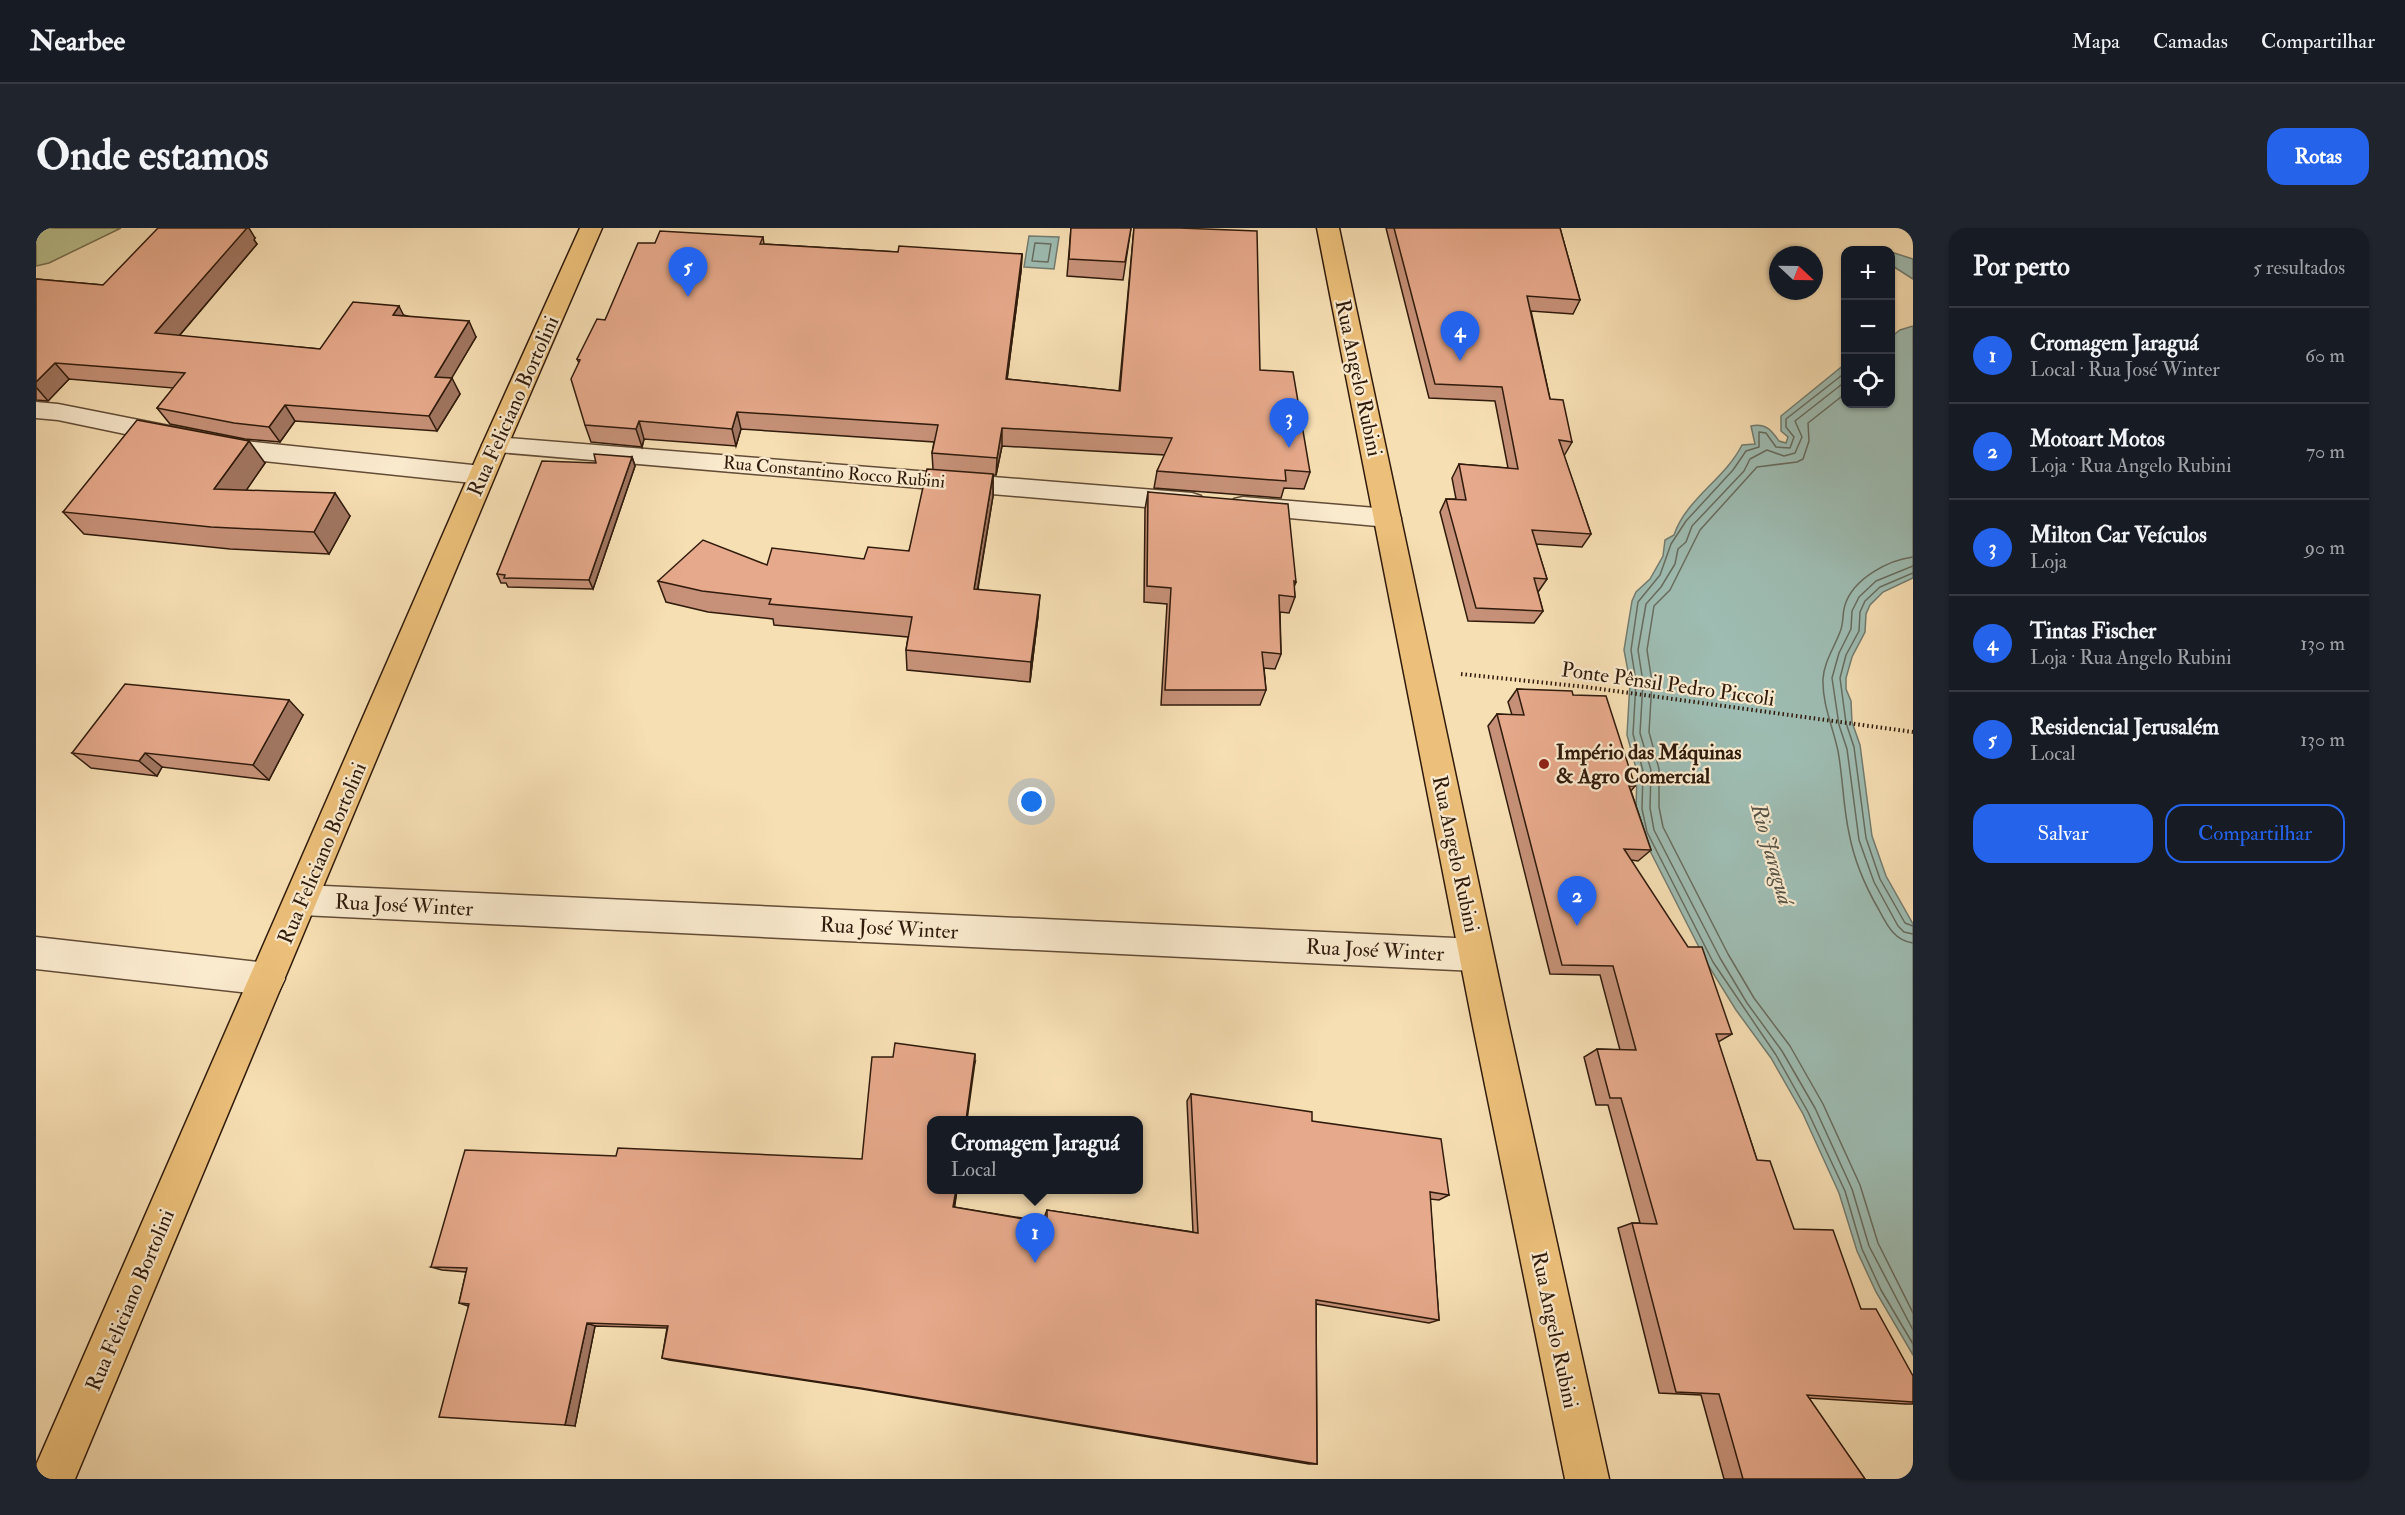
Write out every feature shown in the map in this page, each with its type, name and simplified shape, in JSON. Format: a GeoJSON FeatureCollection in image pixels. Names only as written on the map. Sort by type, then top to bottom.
{"type":"FeatureCollection","features":[{"type":"Feature","properties":{"kind":"main road","name":"Rua Feliciano Bortolini"},"geometry":{"type":"LineString","coordinates":[[53,1479],[495,444],[591,228]]}},
{"type":"Feature","properties":{"kind":"main road","name":"Rua Angelo Rubini"},"geometry":{"type":"LineString","coordinates":[[1328,228],[1476,955],[1587,1479]]}},
{"type":"Feature","properties":{"kind":"street"},"geometry":{"type":"LineString","coordinates":[[36,410],[58,412],[245,450],[482,475]]}},
{"type":"Feature","properties":{"kind":"street","name":"Rua Constantino Rocco Rubini"},"geometry":{"type":"LineString","coordinates":[[495,444],[1388,518]]}},
{"type":"Feature","properties":{"kind":"street","name":"Rua José Winter"},"geometry":{"type":"LineString","coordinates":[[302,900],[1476,955]]}},
{"type":"Feature","properties":{"kind":"street"},"geometry":{"type":"LineString","coordinates":[[36,953],[267,979]]}},
{"type":"Feature","properties":{"kind":"path","name":"Ponte Pênsil Pedro Piccoli"},"geometry":{"type":"LineString","coordinates":[[1418,670],[1586,687],[1913,732]]}},
{"type":"Feature","properties":{"kind":"green space"},"geometry":{"type":"Polygon","coordinates":[[[36,228],[121,228],[49,263],[36,266],[36,228]]]}},
{"type":"Feature","properties":{"kind":"water"},"geometry":{"type":"Polygon","coordinates":[[[1029,236],[1059,237],[1054,269],[1024,267],[1029,236]]]}},
{"type":"Feature","properties":{"kind":"water"},"geometry":{"type":"Polygon","coordinates":[[[1895,253],[1913,259],[1913,279],[1895,268],[1895,253]]]}},
{"type":"Feature","properties":{"kind":"water","name":"Rio Jaraguá"},"geometry":{"type":"Polygon","coordinates":[[[1913,326],[1913,578],[1883,592],[1870,605],[1866,614],[1865,632],[1852,657],[1846,678],[1846,689],[1851,701],[1852,722],[1860,745],[1872,836],[1886,876],[1913,924],[1913,1355],[1876,1292],[1857,1251],[1839,1193],[1803,1114],[1771,1058],[1736,1010],[1708,965],[1642,835],[1636,809],[1637,772],[1627,735],[1630,682],[1624,650],[1632,601],[1636,592],[1650,579],[1663,556],[1665,540],[1674,535],[1687,511],[1726,468],[1742,445],[1755,444],[1751,426],[1764,427],[1771,431],[1779,441],[1786,443],[1788,437],[1781,431],[1781,416],[1841,367],[1841,408],[1895,408],[1895,334],[1913,326]]]}},
{"type":"Feature","properties":{"kind":"building"},"geometry":{"type":"Polygon","coordinates":[[[158,228],[247,228],[155,333],[320,349],[353,302],[399,306],[393,315],[469,321],[435,377],[452,378],[429,416],[285,405],[269,427],[234,423],[157,408],[185,373],[55,363],[36,382],[36,279],[103,285],[158,228]]]}},
{"type":"Feature","properties":{"kind":"building"},"geometry":{"type":"Polygon","coordinates":[[[1071,228],[1131,228],[1125,262],[1069,259],[1071,228]]]}},
{"type":"Feature","properties":{"kind":"building"},"geometry":{"type":"Polygon","coordinates":[[[1134,228],[1257,231],[1260,370],[1293,372],[1310,472],[1285,470],[1286,481],[1157,471],[1172,438],[1002,428],[997,458],[932,453],[938,425],[737,412],[732,429],[639,421],[636,429],[585,425],[571,379],[580,360],[577,359],[597,319],[605,320],[638,243],[655,243],[660,231],[763,237],[760,244],[898,252],[899,246],[1022,254],[1006,379],[1120,391],[1134,228]]]}},
{"type":"Feature","properties":{"kind":"building"},"geometry":{"type":"Polygon","coordinates":[[[1394,228],[1560,228],[1580,300],[1527,296],[1550,399],[1563,400],[1572,442],[1559,440],[1591,534],[1532,530],[1547,579],[1534,578],[1543,611],[1476,608],[1446,499],[1466,500],[1459,464],[1518,469],[1502,387],[1435,384],[1394,228]]]}},
{"type":"Feature","properties":{"kind":"building"},"geometry":{"type":"Polygon","coordinates":[[[137,420],[249,441],[214,489],[335,493],[314,532],[211,527],[63,512],[137,420]]]}},
{"type":"Feature","properties":{"kind":"building"},"geometry":{"type":"Polygon","coordinates":[[[594,454],[632,457],[589,580],[504,578],[505,575],[497,574],[542,461],[596,463],[594,454]]]}},
{"type":"Feature","properties":{"kind":"building"},"geometry":{"type":"Polygon","coordinates":[[[927,469],[993,474],[974,589],[1040,595],[1031,662],[906,650],[912,617],[769,604],[771,599],[702,591],[658,581],[703,540],[767,565],[772,548],[864,559],[868,547],[909,551],[927,469]]]}},
{"type":"Feature","properties":{"kind":"building"},"geometry":{"type":"Polygon","coordinates":[[[1148,492],[1288,504],[1296,582],[1294,581],[1295,597],[1279,595],[1281,654],[1262,652],[1266,690],[1165,690],[1171,588],[1147,586],[1148,492]]]}},
{"type":"Feature","properties":{"kind":"building"},"geometry":{"type":"Polygon","coordinates":[[[125,684],[289,700],[253,765],[145,753],[139,761],[72,753],[125,684]]]}},
{"type":"Feature","properties":{"kind":"building"},"geometry":{"type":"Polygon","coordinates":[[[1517,689],[1572,691],[1573,695],[1606,696],[1635,786],[1629,786],[1651,850],[1624,849],[1688,947],[1702,947],[1732,1034],[1716,1034],[1757,1160],[1770,1161],[1794,1229],[1833,1230],[1861,1309],[1876,1309],[1913,1376],[1913,1402],[1807,1395],[1865,1479],[1743,1479],[1719,1394],[1676,1392],[1632,1223],[1657,1224],[1621,1098],[1610,1098],[1597,1049],[1636,1050],[1613,966],[1562,965],[1497,714],[1524,715],[1517,689]]]}},
{"type":"Feature","properties":{"kind":"building"},"geometry":{"type":"Polygon","coordinates":[[[895,1043],[975,1054],[967,1116],[927,1116],[927,1194],[955,1194],[953,1207],[1047,1223],[1047,1210],[1198,1233],[1191,1094],[1312,1112],[1312,1121],[1441,1139],[1449,1195],[1430,1192],[1439,1320],[1316,1300],[1317,1464],[860,1388],[662,1358],[668,1326],[587,1323],[565,1425],[439,1417],[469,1304],[459,1303],[467,1268],[431,1267],[465,1150],[616,1156],[618,1148],[862,1159],[872,1057],[893,1057],[895,1043]]]}},
{"type":"Feature","properties":{"kind":"place","name":"Residencial Jerusalém"},"geometry":{"type":"Point","coordinates":[688,297]}},
{"type":"Feature","properties":{"kind":"place","name":"Tintas Fischer"},"geometry":{"type":"Point","coordinates":[1460,361]}},
{"type":"Feature","properties":{"kind":"place","name":"Milton Car Veículos"},"geometry":{"type":"Point","coordinates":[1289,448]}},
{"type":"Feature","properties":{"kind":"place","name":"Império das Máquinas & Agro Comercial"},"geometry":{"type":"Point","coordinates":[1544,764]}},
{"type":"Feature","properties":{"kind":"place","name":"Motoart Motos"},"geometry":{"type":"Point","coordinates":[1577,926]}},
{"type":"Feature","properties":{"kind":"place","name":"Cromagem Jaraguá"},"geometry":{"type":"Point","coordinates":[1035,1263]}}]}
